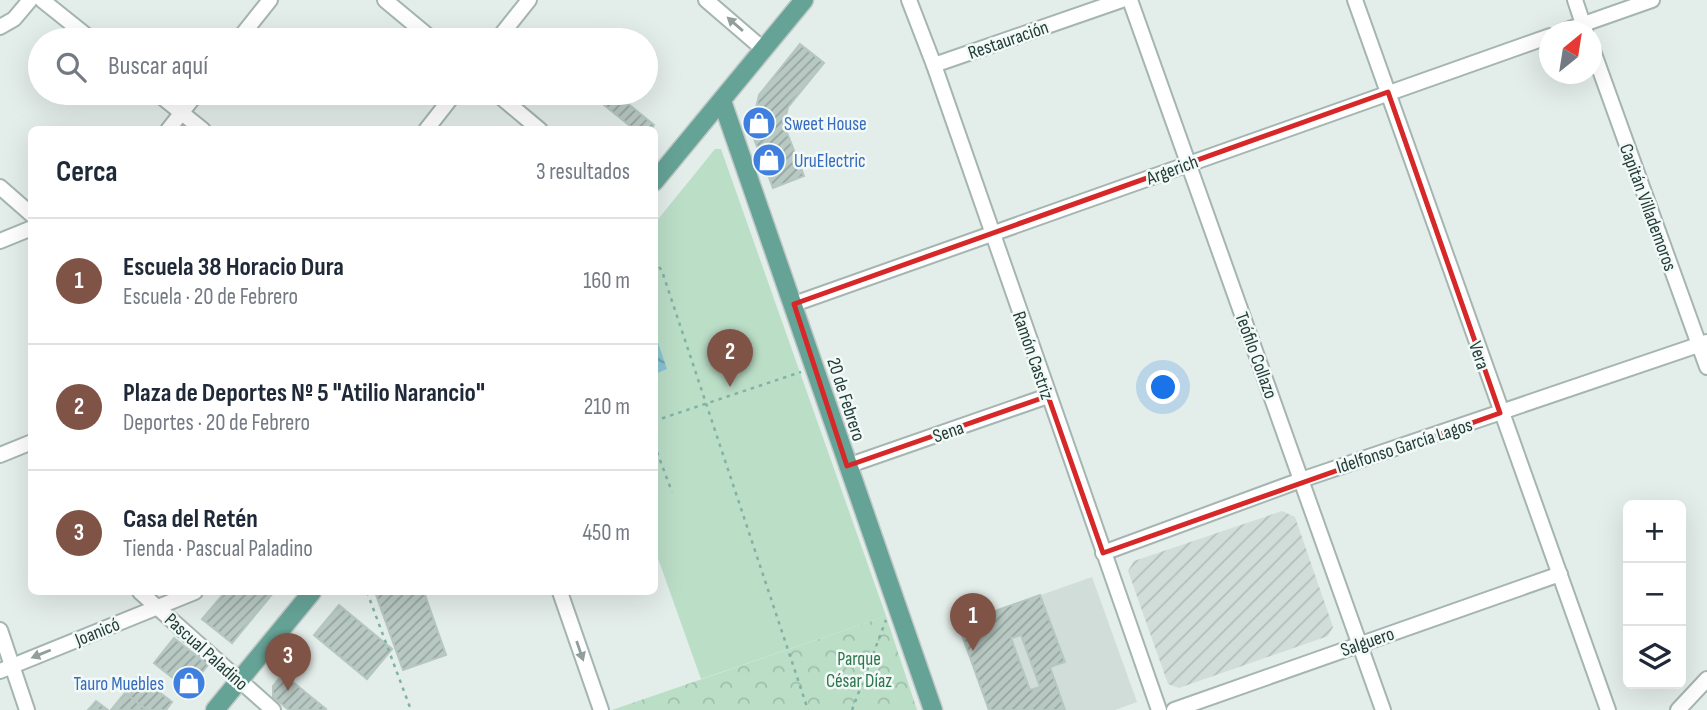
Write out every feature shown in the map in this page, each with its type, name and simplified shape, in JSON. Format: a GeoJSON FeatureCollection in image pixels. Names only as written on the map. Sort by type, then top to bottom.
{"type":"FeatureCollection","features":[{"type":"Feature","properties":{"kind":"main road"},"geometry":{"type":"LineString","coordinates":[[658,177],[804,0]]}},
{"type":"Feature","properties":{"kind":"main road","name":"20 de Febrero"},"geometry":{"type":"LineString","coordinates":[[722,101],[933,710]]}},
{"type":"Feature","properties":{"kind":"main road"},"geometry":{"type":"LineString","coordinates":[[215,710],[310,595]]}},
{"type":"Feature","properties":{"kind":"street"},"geometry":{"type":"LineString","coordinates":[[0,27],[15,19],[30,0]]}},
{"type":"Feature","properties":{"kind":"street"},"geometry":{"type":"LineString","coordinates":[[42,0],[77,28]]}},
{"type":"Feature","properties":{"kind":"street"},"geometry":{"type":"LineString","coordinates":[[248,28],[270,0]]}},
{"type":"Feature","properties":{"kind":"street"},"geometry":{"type":"LineString","coordinates":[[384,0],[418,28]]}},
{"type":"Feature","properties":{"kind":"street"},"geometry":{"type":"LineString","coordinates":[[507,28],[529,0]]}},
{"type":"Feature","properties":{"kind":"street"},"geometry":{"type":"LineString","coordinates":[[706,0],[763,49]]}},
{"type":"Feature","properties":{"kind":"street","name":"Ramón Castriz"},"geometry":{"type":"LineString","coordinates":[[909,0],[1159,710]]}},
{"type":"Feature","properties":{"kind":"street","name":"Restauración"},"geometry":{"type":"LineString","coordinates":[[934,65],[1122,0]]}},
{"type":"Feature","properties":{"kind":"street","name":"Teófilo Collazo"},"geometry":{"type":"LineString","coordinates":[[1130,0],[1383,710]]}},
{"type":"Feature","properties":{"kind":"street","name":"Vera"},"geometry":{"type":"LineString","coordinates":[[1355,0],[1500,414],[1608,710]]}},
{"type":"Feature","properties":{"kind":"street"},"geometry":{"type":"LineString","coordinates":[[1574,0],[1582,21]]}},
{"type":"Feature","properties":{"kind":"street"},"geometry":{"type":"LineString","coordinates":[[1601,21],[1652,0]]}},
{"type":"Feature","properties":{"kind":"street","name":"Argerich"},"geometry":{"type":"LineString","coordinates":[[794,304],[1539,39]]}},
{"type":"Feature","properties":{"kind":"street","name":"Capitán Villademoros"},"geometry":{"type":"LineString","coordinates":[[1602,77],[1703,343],[1707,367]]}},
{"type":"Feature","properties":{"kind":"street"},"geometry":{"type":"LineString","coordinates":[[171,105],[198,126]]}},
{"type":"Feature","properties":{"kind":"street"},"geometry":{"type":"LineString","coordinates":[[170,126],[187,105]]}},
{"type":"Feature","properties":{"kind":"street"},"geometry":{"type":"LineString","coordinates":[[429,126],[446,105]]}},
{"type":"Feature","properties":{"kind":"street"},"geometry":{"type":"LineString","coordinates":[[510,105],[535,126]]}},
{"type":"Feature","properties":{"kind":"street"},"geometry":{"type":"LineString","coordinates":[[0,187],[28,212]]}},
{"type":"Feature","properties":{"kind":"street"},"geometry":{"type":"LineString","coordinates":[[0,241],[28,230]]}},
{"type":"Feature","properties":{"kind":"street","name":"Idelfonso García Lagos"},"geometry":{"type":"LineString","coordinates":[[1103,553],[1301,480],[1703,343]]}},
{"type":"Feature","properties":{"kind":"street","name":"Sena"},"geometry":{"type":"LineString","coordinates":[[847,466],[1048,396]]}},
{"type":"Feature","properties":{"kind":"street"},"geometry":{"type":"LineString","coordinates":[[0,455],[28,444]]}},
{"type":"Feature","properties":{"kind":"street","name":"Salguero"},"geometry":{"type":"LineString","coordinates":[[1174,710],[1560,574]]}},
{"type":"Feature","properties":{"kind":"street","name":"Pascual Paladino"},"geometry":{"type":"LineString","coordinates":[[143,595],[273,710]]}},
{"type":"Feature","properties":{"kind":"street","name":"Joanicó"},"geometry":{"type":"LineString","coordinates":[[6,669],[187,595]]}},
{"type":"Feature","properties":{"kind":"street"},"geometry":{"type":"LineString","coordinates":[[561,595],[601,710]]}},
{"type":"Feature","properties":{"kind":"street"},"geometry":{"type":"LineString","coordinates":[[0,630],[6,669],[27,710]]}},
{"type":"Feature","properties":{"kind":"street"},"geometry":{"type":"LineString","coordinates":[[1678,710],[1707,679]]}},
{"type":"Feature","properties":{"kind":"path"},"geometry":{"type":"LineString","coordinates":[[658,266],[808,710]]}},
{"type":"Feature","properties":{"kind":"path"},"geometry":{"type":"LineString","coordinates":[[658,420],[815,368]]}},
{"type":"Feature","properties":{"kind":"path"},"geometry":{"type":"LineString","coordinates":[[658,455],[672,492]]}},
{"type":"Feature","properties":{"kind":"path"},"geometry":{"type":"LineString","coordinates":[[368,595],[411,710]]}},
{"type":"Feature","properties":{"kind":"path"},"geometry":{"type":"LineString","coordinates":[[852,710],[894,601]]}},
{"type":"Feature","properties":{"kind":"highlighted area"},"geometry":{"type":"Polygon","coordinates":[[[1388,92],[1500,413],[1103,553],[1048,396],[847,466],[794,304],[1388,92]]]}},
{"type":"Feature","properties":{"kind":"shaded area"},"geometry":{"type":"Polygon","coordinates":[[[1282,511],[1295,517],[1333,627],[1328,636],[1179,688],[1168,684],[1128,571],[1134,561],[1282,511]]]}},
{"type":"Feature","properties":{"kind":"shaded area"},"geometry":{"type":"Polygon","coordinates":[[[1092,577],[1137,702],[1115,710],[989,710],[958,624],[1092,577]]]}},
{"type":"Feature","properties":{"kind":"green space"},"geometry":{"type":"Polygon","coordinates":[[[715,149],[721,149],[886,616],[701,679],[658,558],[658,219],[715,149]]]}},
{"type":"Feature","properties":{"kind":"green space","name":"Parque César Díaz"},"geometry":{"type":"Polygon","coordinates":[[[886,616],[917,710],[612,710],[886,616]]]}},
{"type":"Feature","properties":{"kind":"water"},"geometry":{"type":"Polygon","coordinates":[[[658,343],[667,369],[658,372],[658,343]]]}},
{"type":"Feature","properties":{"kind":"building"},"geometry":{"type":"Polygon","coordinates":[[[800,44],[824,63],[788,107],[784,125],[804,176],[773,188],[751,131],[759,95],[800,44]]]}},
{"type":"Feature","properties":{"kind":"building"},"geometry":{"type":"Polygon","coordinates":[[[604,105],[630,105],[654,125],[630,126],[604,105]]]}},
{"type":"Feature","properties":{"kind":"building"},"geometry":{"type":"Polygon","coordinates":[[[222,595],[272,595],[232,643],[202,619],[222,595]]]}},
{"type":"Feature","properties":{"kind":"building"},"geometry":{"type":"Polygon","coordinates":[[[376,595],[425,595],[446,655],[403,670],[376,595]]]}},
{"type":"Feature","properties":{"kind":"building"},"geometry":{"type":"Polygon","coordinates":[[[1040,595],[1065,662],[1050,667],[1065,710],[989,710],[958,624],[1040,595]],[[1021,635],[1011,638],[1030,690],[1040,687],[1021,635]]]}},
{"type":"Feature","properties":{"kind":"building"},"geometry":{"type":"Polygon","coordinates":[[[339,605],[392,649],[367,679],[314,635],[339,605]]]}},
{"type":"Feature","properties":{"kind":"building"},"geometry":{"type":"Polygon","coordinates":[[[174,638],[208,665],[188,690],[154,663],[174,638]]]}},
{"type":"Feature","properties":{"kind":"building"},"geometry":{"type":"Polygon","coordinates":[[[283,674],[326,709],[289,710],[273,697],[273,686],[283,674]]]}},
{"type":"Feature","properties":{"kind":"building"},"geometry":{"type":"Polygon","coordinates":[[[138,676],[172,702],[166,710],[147,710],[125,693],[138,676]]]}},
{"type":"Feature","properties":{"kind":"building"},"geometry":{"type":"Polygon","coordinates":[[[125,693],[147,710],[111,710],[125,693]]]}},
{"type":"Feature","properties":{"kind":"building"},"geometry":{"type":"Polygon","coordinates":[[[96,701],[108,710],[88,710],[96,701]]]}},
{"type":"Feature","properties":{"kind":"place","name":"Sweet House"},"geometry":{"type":"Point","coordinates":[759,123]}},
{"type":"Feature","properties":{"kind":"place","name":"UruElectric"},"geometry":{"type":"Point","coordinates":[769,160]}},
{"type":"Feature","properties":{"kind":"place","name":"Plaza de Deportes Nº 5 \"Atilio Narancio\""},"geometry":{"type":"Point","coordinates":[730,387]}},
{"type":"Feature","properties":{"kind":"place","name":"Escuela 38 Horacio Dura"},"geometry":{"type":"Point","coordinates":[973,651]}},
{"type":"Feature","properties":{"kind":"place","name":"Tauro Muebles"},"geometry":{"type":"Point","coordinates":[189,683]}},
{"type":"Feature","properties":{"kind":"place","name":"Casa del Retén"},"geometry":{"type":"Point","coordinates":[288,691]}}]}
